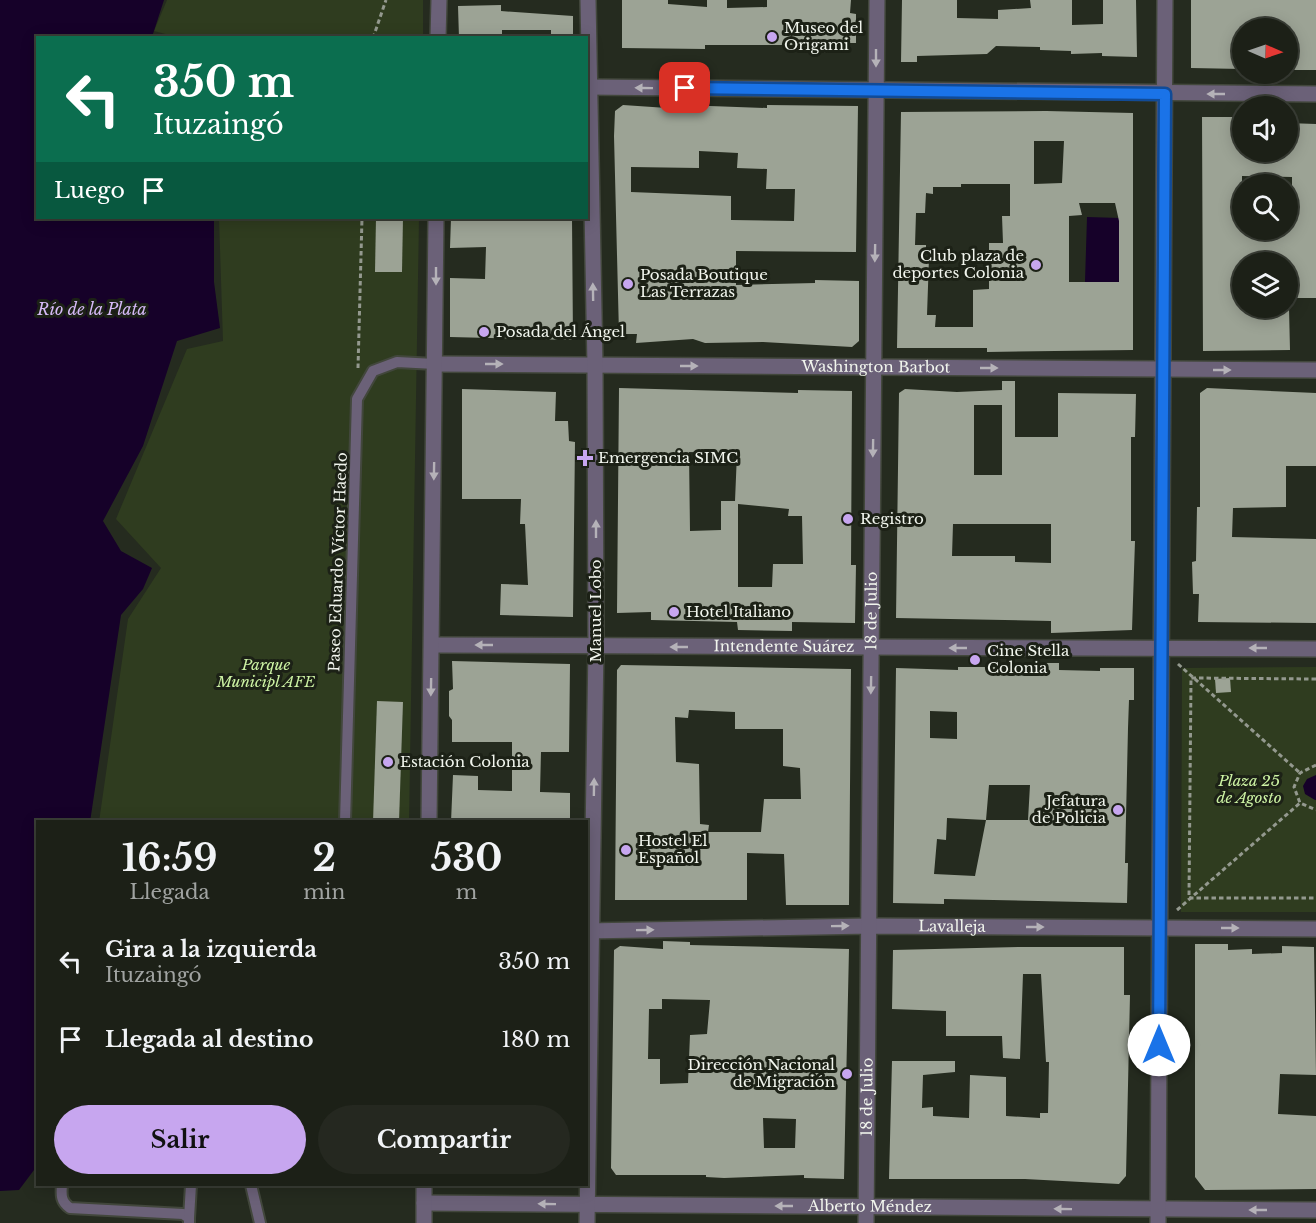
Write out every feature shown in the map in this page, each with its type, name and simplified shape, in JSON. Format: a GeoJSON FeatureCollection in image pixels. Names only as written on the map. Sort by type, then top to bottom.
{"type":"FeatureCollection","features":[{"type":"Feature","properties":{"kind":"street"},"geometry":{"type":"LineString","coordinates":[[438,36],[439,0]]}},
{"type":"Feature","properties":{"kind":"street","name":"Manuel Lobo"},"geometry":{"type":"LineString","coordinates":[[588,0],[595,365],[596,646],[588,1068]]}},
{"type":"Feature","properties":{"kind":"street","name":"18 de Julio"},"geometry":{"type":"LineString","coordinates":[[866,1223],[877,0]]}},
{"type":"Feature","properties":{"kind":"street"},"geometry":{"type":"LineString","coordinates":[[1158,1216],[1165,0]]}},
{"type":"Feature","properties":{"kind":"street"},"geometry":{"type":"LineString","coordinates":[[588,87],[1316,94]]}},
{"type":"Feature","properties":{"kind":"street"},"geometry":{"type":"LineString","coordinates":[[429,820],[436,219]]}},
{"type":"Feature","properties":{"kind":"street","name":"Washington Barbot"},"geometry":{"type":"LineString","coordinates":[[435,364],[1316,370]]}},
{"type":"Feature","properties":{"kind":"street","name":"Intendente Suárez"},"geometry":{"type":"LineString","coordinates":[[432,645],[1316,649]]}},
{"type":"Feature","properties":{"kind":"street","name":"Lavalleja"},"geometry":{"type":"LineString","coordinates":[[589,931],[869,926],[1316,929]]}},
{"type":"Feature","properties":{"kind":"street"},"geometry":{"type":"LineString","coordinates":[[424,1186],[424,1223]]}},
{"type":"Feature","properties":{"kind":"street","name":"Manuel Lobo"},"geometry":{"type":"LineString","coordinates":[[587,1186],[587,1223]]}},
{"type":"Feature","properties":{"kind":"street","name":"Alberto Méndez"},"geometry":{"type":"LineString","coordinates":[[424,1203],[867,1207],[1158,1216],[1316,1210]]}},
{"type":"Feature","properties":{"kind":"lane","name":"Paseo Eduardo Víctor Haedo"},"geometry":{"type":"LineString","coordinates":[[345,820],[357,399],[373,371],[397,362],[435,364]]}},
{"type":"Feature","properties":{"kind":"lane"},"geometry":{"type":"LineString","coordinates":[[62,1186],[61,1196],[64,1204],[70,1208],[183,1214],[189,1221]]}},
{"type":"Feature","properties":{"kind":"lane"},"geometry":{"type":"LineString","coordinates":[[189,1221],[191,1186]]}},
{"type":"Feature","properties":{"kind":"lane"},"geometry":{"type":"LineString","coordinates":[[251,1186],[260,1223]]}},
{"type":"Feature","properties":{"kind":"path"},"geometry":{"type":"LineString","coordinates":[[374,36],[386,0]]}},
{"type":"Feature","properties":{"kind":"path"},"geometry":{"type":"LineString","coordinates":[[357,399],[362,219]]}},
{"type":"Feature","properties":{"kind":"path"},"geometry":{"type":"LineString","coordinates":[[1162,648],[1191,678],[1300,773]]}},
{"type":"Feature","properties":{"kind":"path"},"geometry":{"type":"LineString","coordinates":[[1191,678],[1316,679]]}},
{"type":"Feature","properties":{"kind":"path"},"geometry":{"type":"LineString","coordinates":[[1189,898],[1191,678]]}},
{"type":"Feature","properties":{"kind":"path"},"geometry":{"type":"LineString","coordinates":[[1316,765],[1300,773],[1294,787],[1300,803],[1316,810]]}},
{"type":"Feature","properties":{"kind":"path"},"geometry":{"type":"LineString","coordinates":[[1160,928],[1189,898],[1300,803]]}},
{"type":"Feature","properties":{"kind":"path"},"geometry":{"type":"LineString","coordinates":[[1189,898],[1316,898]]}},
{"type":"Feature","properties":{"kind":"green space"},"geometry":{"type":"Polygon","coordinates":[[[167,0],[423,0],[423,36],[173,36],[154,31],[167,0]]]}},
{"type":"Feature","properties":{"kind":"green space","name":"Parque Municipl AFE"},"geometry":{"type":"Polygon","coordinates":[[[219,219],[419,219],[409,820],[99,820],[128,619],[161,568],[116,519],[187,349],[223,341],[219,219]]]}},
{"type":"Feature","properties":{"kind":"green space","name":"Plaza 25 de Agosto"},"geometry":{"type":"Polygon","coordinates":[[[1316,667],[1316,912],[1181,912],[1182,668],[1316,667]]]}},
{"type":"Feature","properties":{"kind":"water","name":"Río de la Plata"},"geometry":{"type":"Polygon","coordinates":[[[0,0],[164,0],[152,36],[36,36],[36,219],[214,219],[214,282],[220,328],[177,341],[143,446],[103,521],[121,551],[152,568],[143,589],[121,615],[90,820],[36,820],[36,1167],[19,1190],[0,1191],[0,0]]]}},
{"type":"Feature","properties":{"kind":"water"},"geometry":{"type":"Polygon","coordinates":[[[1087,217],[1120,218],[1119,282],[1085,282],[1087,217]]]}},
{"type":"Feature","properties":{"kind":"water"},"geometry":{"type":"Polygon","coordinates":[[[1316,775],[1315,800],[1305,794],[1303,786],[1307,779],[1316,775]]]}},
{"type":"Feature","properties":{"kind":"building"},"geometry":{"type":"Polygon","coordinates":[[[622,0],[668,0],[668,4],[707,7],[707,0],[727,0],[727,8],[767,7],[767,0],[851,0],[850,13],[856,14],[856,43],[840,43],[841,53],[794,51],[794,45],[705,45],[705,49],[622,48],[622,0]]]}},
{"type":"Feature","properties":{"kind":"building"},"geometry":{"type":"Polygon","coordinates":[[[902,0],[957,0],[957,18],[998,19],[998,10],[1031,8],[1030,0],[1072,0],[1072,25],[1103,24],[1103,0],[1136,0],[1137,57],[1102,56],[1102,53],[1071,54],[1071,51],[1040,50],[1040,47],[996,46],[987,54],[917,56],[917,62],[901,62],[902,0]]]}},
{"type":"Feature","properties":{"kind":"building"},"geometry":{"type":"Polygon","coordinates":[[[1191,0],[1316,0],[1316,70],[1298,70],[1298,18],[1232,18],[1232,69],[1191,68],[1191,0]]]}},
{"type":"Feature","properties":{"kind":"building"},"geometry":{"type":"Polygon","coordinates":[[[501,5],[501,11],[573,16],[573,36],[551,36],[551,30],[502,30],[502,36],[459,36],[458,6],[501,5]]]}},
{"type":"Feature","properties":{"kind":"building"},"geometry":{"type":"Polygon","coordinates":[[[623,105],[682,109],[683,105],[767,108],[767,105],[858,106],[856,252],[736,251],[736,285],[815,283],[815,280],[859,281],[859,341],[852,347],[763,342],[705,343],[693,339],[636,343],[637,334],[619,334],[615,111],[623,105]],[[699,151],[699,168],[631,167],[631,192],[731,196],[731,220],[794,221],[795,189],[766,189],[767,169],[737,168],[738,153],[699,151]]]}},
{"type":"Feature","properties":{"kind":"building"},"geometry":{"type":"Polygon","coordinates":[[[901,112],[1133,113],[1133,350],[987,352],[987,348],[897,348],[901,112]],[[1034,141],[1034,184],[1062,183],[1064,141],[1034,141]],[[961,184],[961,187],[933,187],[933,194],[926,193],[925,213],[916,213],[915,245],[926,245],[926,258],[929,258],[927,315],[936,315],[935,327],[973,327],[973,290],[989,289],[989,243],[1003,243],[1002,216],[1010,216],[1010,184],[961,184]],[[1079,203],[1082,215],[1069,216],[1069,282],[1119,282],[1119,221],[1115,203],[1079,203]]]}},
{"type":"Feature","properties":{"kind":"building"},"geometry":{"type":"Polygon","coordinates":[[[1202,117],[1232,117],[1232,162],[1298,162],[1298,123],[1316,124],[1316,298],[1298,298],[1298,252],[1232,252],[1232,318],[1289,318],[1290,350],[1203,351],[1202,117]]]}},
{"type":"Feature","properties":{"kind":"building"},"geometry":{"type":"Polygon","coordinates":[[[376,219],[403,219],[402,272],[375,272],[376,219]]]}},
{"type":"Feature","properties":{"kind":"building"},"geometry":{"type":"Polygon","coordinates":[[[451,219],[572,219],[573,340],[450,337],[450,278],[485,279],[486,247],[450,248],[451,219]]]}},
{"type":"Feature","properties":{"kind":"building"},"geometry":{"type":"Polygon","coordinates":[[[1002,381],[1015,381],[1015,437],[1058,437],[1058,393],[1136,394],[1135,437],[1131,437],[1131,541],[1135,541],[1132,630],[1051,633],[1051,621],[896,618],[899,393],[905,389],[957,392],[1002,390],[1002,381]],[[974,405],[974,475],[1002,475],[1002,405],[974,405]],[[953,524],[952,556],[1015,556],[1015,562],[1051,563],[1051,524],[953,524]]]}},
{"type":"Feature","properties":{"kind":"building"},"geometry":{"type":"Polygon","coordinates":[[[619,388],[798,393],[798,390],[852,391],[851,565],[856,565],[855,623],[792,622],[792,631],[738,630],[737,622],[651,620],[651,612],[617,613],[619,388]],[[689,452],[690,531],[721,530],[721,501],[735,501],[737,453],[689,452]],[[738,504],[738,587],[772,587],[773,564],[803,564],[802,516],[788,516],[789,509],[738,504]]]}},
{"type":"Feature","properties":{"kind":"building"},"geometry":{"type":"Polygon","coordinates":[[[1207,388],[1316,393],[1316,466],[1286,466],[1286,507],[1233,508],[1232,537],[1316,539],[1316,623],[1198,622],[1199,594],[1193,594],[1192,562],[1196,561],[1197,507],[1200,507],[1200,393],[1207,388]]]}},
{"type":"Feature","properties":{"kind":"building"},"geometry":{"type":"Polygon","coordinates":[[[462,389],[556,392],[555,421],[568,421],[569,441],[575,442],[573,617],[500,615],[501,584],[528,585],[525,524],[520,524],[521,499],[462,499],[462,389]]]}},
{"type":"Feature","properties":{"kind":"building"},"geometry":{"type":"Polygon","coordinates":[[[452,661],[570,664],[569,752],[541,752],[540,792],[570,793],[570,820],[451,820],[453,775],[478,776],[478,790],[512,791],[512,742],[452,742],[449,691],[453,689],[452,661]]]}},
{"type":"Feature","properties":{"kind":"building"},"geometry":{"type":"Polygon","coordinates":[[[1041,663],[1059,663],[1059,670],[1100,671],[1100,668],[1134,668],[1134,700],[1129,700],[1128,728],[1125,863],[1128,863],[1127,903],[944,899],[944,904],[893,903],[896,668],[958,670],[958,667],[1042,667],[1041,663]],[[930,711],[930,738],[957,739],[957,712],[930,711]],[[989,785],[986,820],[1028,820],[1030,785],[989,785]],[[947,818],[946,840],[937,839],[934,874],[975,876],[986,820],[947,818]]]}},
{"type":"Feature","properties":{"kind":"building"},"geometry":{"type":"Polygon","coordinates":[[[621,665],[851,669],[849,905],[786,905],[784,854],[747,853],[747,900],[615,900],[617,670],[621,665]],[[689,710],[688,718],[675,717],[676,762],[699,764],[700,824],[709,825],[708,832],[761,832],[764,799],[801,799],[800,768],[783,766],[783,729],[735,729],[735,712],[689,710]]]}},
{"type":"Feature","properties":{"kind":"building"},"geometry":{"type":"Polygon","coordinates":[[[1230,678],[1231,692],[1216,693],[1215,679],[1230,678]]]}},
{"type":"Feature","properties":{"kind":"building","name":"Estación Colonia"},"geometry":{"type":"Polygon","coordinates":[[[377,701],[403,702],[399,820],[373,820],[377,701]]]}},
{"type":"Feature","properties":{"kind":"building"},"geometry":{"type":"Polygon","coordinates":[[[663,941],[690,942],[690,945],[849,949],[844,1179],[804,1178],[804,1175],[724,1178],[706,1177],[706,1175],[616,1175],[611,1168],[614,950],[620,946],[663,949],[663,941]],[[662,999],[662,1009],[649,1009],[648,1059],[660,1059],[660,1084],[688,1083],[690,1035],[707,1034],[710,1000],[662,999]],[[763,1118],[764,1148],[795,1148],[796,1119],[763,1118]]]}},
{"type":"Feature","properties":{"kind":"building"},"geometry":{"type":"Polygon","coordinates":[[[1195,944],[1228,944],[1228,950],[1252,949],[1252,954],[1282,953],[1282,946],[1314,947],[1316,1075],[1280,1074],[1278,1114],[1316,1116],[1316,1189],[1205,1190],[1195,1177],[1195,944]]]}},
{"type":"Feature","properties":{"kind":"building"},"geometry":{"type":"Polygon","coordinates":[[[1124,947],[1124,995],[1130,995],[1126,1176],[1119,1184],[1025,1179],[889,1179],[892,1061],[955,1061],[955,1072],[923,1075],[922,1108],[933,1107],[933,1116],[969,1118],[970,1075],[1006,1077],[1006,1116],[1040,1118],[1040,1113],[1048,1113],[1049,1062],[1046,1062],[1041,974],[1023,974],[1020,1059],[1003,1058],[1002,1036],[946,1036],[946,1011],[892,1009],[893,950],[1124,947]]]}},
{"type":"Feature","properties":{"kind":"place","name":"Museo del Origami"},"geometry":{"type":"Point","coordinates":[772,37]}},
{"type":"Feature","properties":{"kind":"place","name":"Club plaza de deportes Colonia"},"geometry":{"type":"Point","coordinates":[1036,265]}},
{"type":"Feature","properties":{"kind":"place","name":"Posada Boutique Las Terrazas"},"geometry":{"type":"Point","coordinates":[628,284]}},
{"type":"Feature","properties":{"kind":"place","name":"Posada del Ángel"},"geometry":{"type":"Point","coordinates":[484,332]}},
{"type":"Feature","properties":{"kind":"place","name":"Emergencia SIMC"},"geometry":{"type":"Point","coordinates":[585,458]}},
{"type":"Feature","properties":{"kind":"place","name":"Registro"},"geometry":{"type":"Point","coordinates":[848,519]}},
{"type":"Feature","properties":{"kind":"place","name":"Hotel Italiano"},"geometry":{"type":"Point","coordinates":[674,612]}},
{"type":"Feature","properties":{"kind":"place","name":"Cine Stella Colonia"},"geometry":{"type":"Point","coordinates":[975,660]}},
{"type":"Feature","properties":{"kind":"place","name":"Estación Colonia"},"geometry":{"type":"Point","coordinates":[388,762]}},
{"type":"Feature","properties":{"kind":"place","name":"Jefatura de Policia"},"geometry":{"type":"Point","coordinates":[1118,810]}},
{"type":"Feature","properties":{"kind":"place","name":"Hostel El Español"},"geometry":{"type":"Point","coordinates":[626,850]}},
{"type":"Feature","properties":{"kind":"place","name":"Dirección Nacional de Migración"},"geometry":{"type":"Point","coordinates":[847,1074]}},
{"type":"Feature","properties":{"kind":"route"},"geometry":{"type":"LineString","coordinates":[[685,88],[1165,94],[1159,1045]]}}]}
